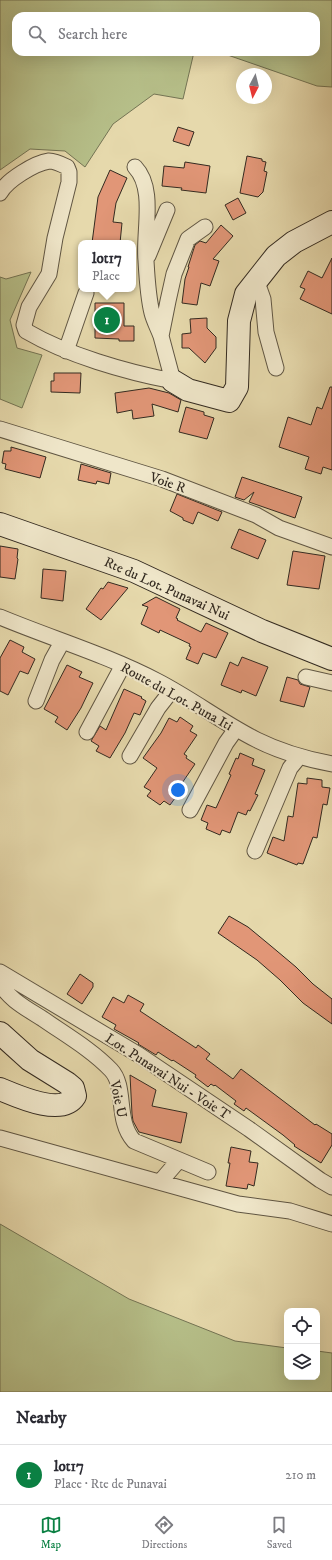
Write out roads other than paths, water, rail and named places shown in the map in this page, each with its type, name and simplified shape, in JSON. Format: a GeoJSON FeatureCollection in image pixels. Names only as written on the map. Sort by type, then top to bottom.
{"type":"FeatureCollection","features":[{"type":"Feature","properties":{"kind":"main road"},"geometry":{"type":"LineString","coordinates":[[173,382],[188,390],[229,401],[237,387],[239,321],[246,294],[276,256],[294,242],[332,222]]}},
{"type":"Feature","properties":{"kind":"main road","name":"Rte du Lot. Punavai Nui"},"geometry":{"type":"LineString","coordinates":[[0,524],[134,571],[262,631],[332,659]]}},
{"type":"Feature","properties":{"kind":"main road"},"geometry":{"type":"LineString","coordinates":[[0,1033],[30,1060],[73,1088],[75,1096],[72,1101],[67,1104],[56,1106],[20,1098],[0,1089]]}},
{"type":"Feature","properties":{"kind":"street"},"geometry":{"type":"LineString","coordinates":[[0,193],[19,174],[47,162],[54,162],[67,167],[69,172],[69,182],[55,238],[49,274],[29,307],[24,325],[26,331],[66,350],[136,373],[173,382],[161,336],[152,313],[145,260],[146,187],[141,173],[135,167]]}},
{"type":"Feature","properties":{"kind":"street"},"geometry":{"type":"LineString","coordinates":[[145,260],[167,210]]}},
{"type":"Feature","properties":{"kind":"street"},"geometry":{"type":"LineString","coordinates":[[161,336],[174,274],[188,239],[205,227]]}},
{"type":"Feature","properties":{"kind":"street"},"geometry":{"type":"LineString","coordinates":[[257,282],[263,299],[266,332],[276,368]]}},
{"type":"Feature","properties":{"kind":"street"},"geometry":{"type":"LineString","coordinates":[[66,350],[86,293]]}},
{"type":"Feature","properties":{"kind":"street","name":"Voie R"},"geometry":{"type":"LineString","coordinates":[[0,429],[162,478],[256,515],[280,528],[332,547]]}},
{"type":"Feature","properties":{"kind":"street","name":"Route du Lot. Puna Iti"},"geometry":{"type":"LineString","coordinates":[[0,617],[123,665],[172,690],[236,729],[278,750],[299,757],[332,764]]}},
{"type":"Feature","properties":{"kind":"street"},"geometry":{"type":"LineString","coordinates":[[36,701],[52,660],[62,642]]}},
{"type":"Feature","properties":{"kind":"street"},"geometry":{"type":"LineString","coordinates":[[87,732],[123,665]]}},
{"type":"Feature","properties":{"kind":"street"},"geometry":{"type":"LineString","coordinates":[[306,677],[332,683]]}},
{"type":"Feature","properties":{"kind":"street"},"geometry":{"type":"LineString","coordinates":[[130,756],[158,708],[172,690]]}},
{"type":"Feature","properties":{"kind":"street"},"geometry":{"type":"LineString","coordinates":[[190,810],[226,744],[236,729]]}},
{"type":"Feature","properties":{"kind":"street"},"geometry":{"type":"LineString","coordinates":[[255,851],[290,768],[299,757]]}},
{"type":"Feature","properties":{"kind":"street","name":"Lot. Punavai Nui - Voie T"},"geometry":{"type":"LineString","coordinates":[[0,972],[139,1055],[250,1129],[320,1180],[332,1187]]}},
{"type":"Feature","properties":{"kind":"street","name":"Voie U"},"geometry":{"type":"LineString","coordinates":[[0,982],[18,1003],[90,1052],[112,1072],[118,1085],[124,1124],[128,1134],[134,1141],[208,1172]]}},
{"type":"Feature","properties":{"kind":"street"},"geometry":{"type":"LineString","coordinates":[[0,1138],[238,1204],[290,1212],[332,1224]]}},
{"type":"Feature","properties":{"kind":"street"},"geometry":{"type":"LineString","coordinates":[[160,1182],[179,1160]]}},
{"type":"Feature","properties":{"kind":"place","name":"lot17"},"geometry":{"type":"Point","coordinates":[107,320]}}]}
